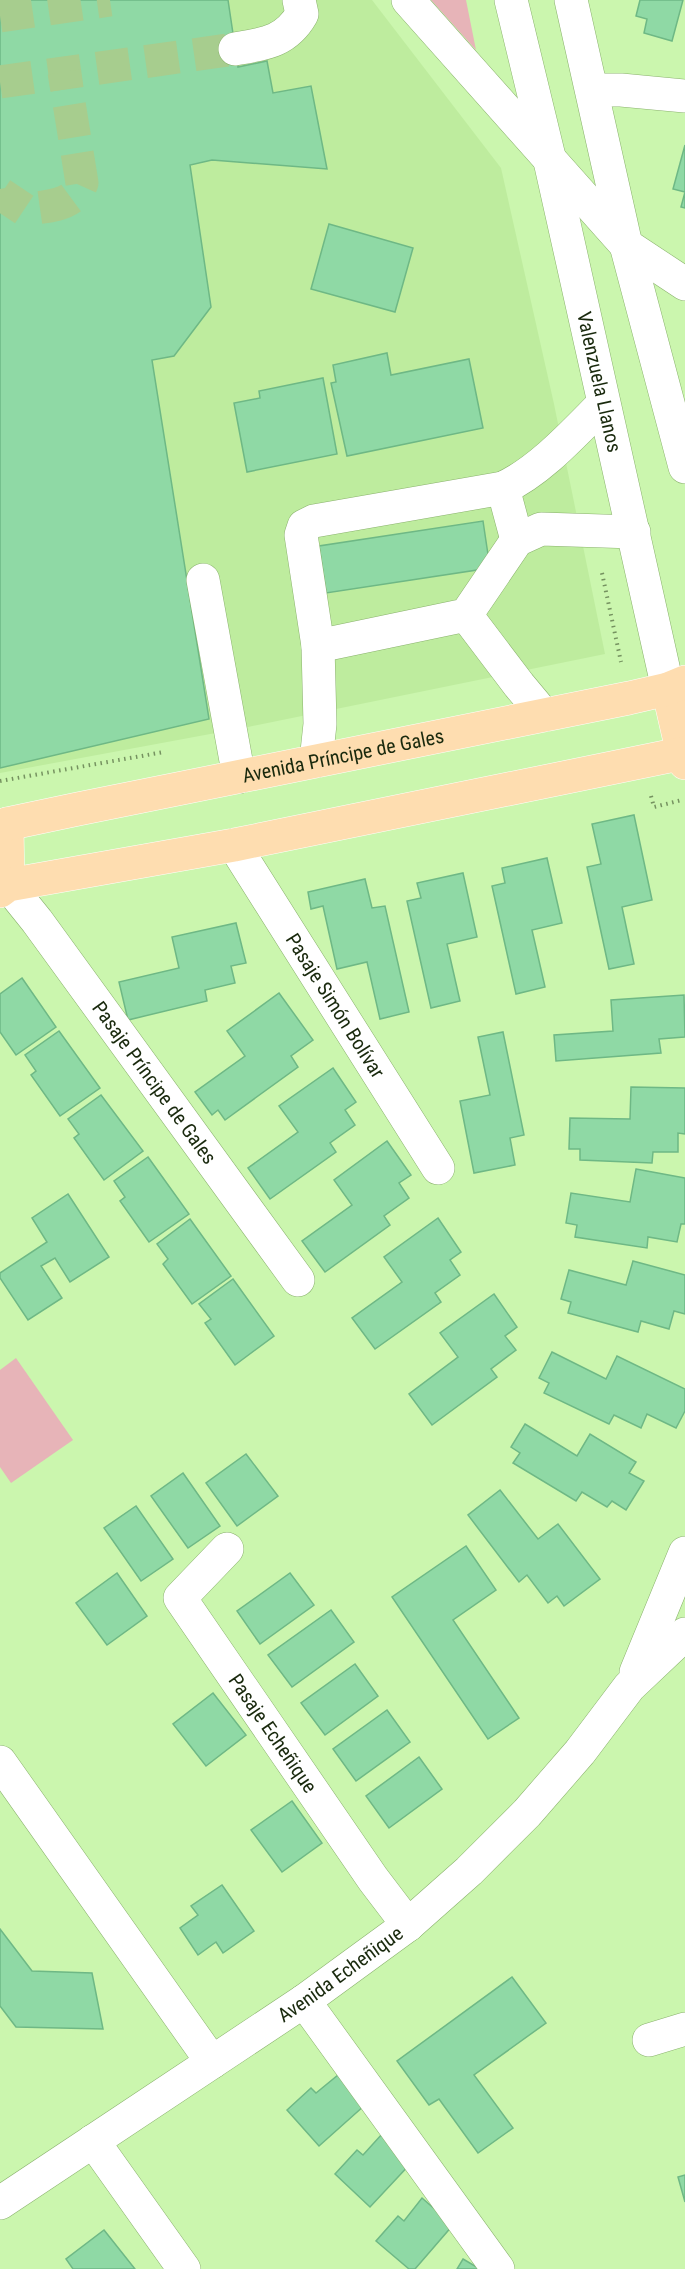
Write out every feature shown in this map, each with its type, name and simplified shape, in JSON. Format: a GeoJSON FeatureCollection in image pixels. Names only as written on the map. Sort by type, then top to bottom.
{"type":"FeatureCollection","features":[{"type":"Feature","properties":{"kind":"main road","name":"Avenida Príncipe de Gales"},"geometry":{"type":"LineString","coordinates":[[2,825],[677,686]]}},
{"type":"Feature","properties":{"kind":"main road","name":"Valenzuela Llanos"},"geometry":{"type":"LineString","coordinates":[[677,686],[684,756]]}},
{"type":"Feature","properties":{"kind":"main road"},"geometry":{"type":"LineString","coordinates":[[2,825],[3,887],[234,845],[684,756]]}},
{"type":"Feature","properties":{"kind":"street"},"geometry":{"type":"LineString","coordinates":[[235,49],[264,44],[282,37],[294,28],[302,14],[299,0]]}},
{"type":"Feature","properties":{"kind":"street"},"geometry":{"type":"LineString","coordinates":[[408,0],[626,245],[672,269],[685,284]]}},
{"type":"Feature","properties":{"kind":"street","name":"Valenzuela Llanos"},"geometry":{"type":"LineString","coordinates":[[511,0],[550,161],[603,404],[634,532],[677,686]]}},
{"type":"Feature","properties":{"kind":"street"},"geometry":{"type":"LineString","coordinates":[[571,0],[626,245],[685,467]]}},
{"type":"Feature","properties":{"kind":"street"},"geometry":{"type":"LineString","coordinates":[[592,90],[621,90],[685,96]]}},
{"type":"Feature","properties":{"kind":"street"},"geometry":{"type":"LineString","coordinates":[[316,761],[320,724],[318,646],[301,535],[304,526],[314,521],[503,488],[524,477],[574,434],[603,404]]}},
{"type":"Feature","properties":{"kind":"street"},"geometry":{"type":"LineString","coordinates":[[503,488],[518,540]]}},
{"type":"Feature","properties":{"kind":"street"},"geometry":{"type":"LineString","coordinates":[[318,646],[465,615],[518,540],[541,529],[634,532]]}},
{"type":"Feature","properties":{"kind":"street"},"geometry":{"type":"LineString","coordinates":[[203,580],[239,777]]}},
{"type":"Feature","properties":{"kind":"street"},"geometry":{"type":"LineString","coordinates":[[465,615],[544,715]]}},
{"type":"Feature","properties":{"kind":"street","name":"Pasaje Simón Bolívar"},"geometry":{"type":"LineString","coordinates":[[234,845],[438,1167]]}},
{"type":"Feature","properties":{"kind":"street","name":"Pasaje Príncipe de Gales"},"geometry":{"type":"LineString","coordinates":[[3,887],[37,921],[298,1280]]}},
{"type":"Feature","properties":{"kind":"street","name":"Pasaje Echeñique"},"geometry":{"type":"LineString","coordinates":[[226,1549],[180,1598],[373,1879],[408,1925]]}},
{"type":"Feature","properties":{"kind":"street","name":"Avenida Echeñique"},"geometry":{"type":"LineString","coordinates":[[629,1687],[685,1553]]}},
{"type":"Feature","properties":{"kind":"street","name":"Avenida Echeñique"},"geometry":{"type":"LineString","coordinates":[[0,2203],[304,2001],[408,1925],[469,1871],[527,1813],[580,1752],[629,1687],[685,1634]]}},
{"type":"Feature","properties":{"kind":"street"},"geometry":{"type":"LineString","coordinates":[[0,1762],[212,2062]]}},
{"type":"Feature","properties":{"kind":"street"},"geometry":{"type":"LineString","coordinates":[[304,2001],[498,2269]]}},
{"type":"Feature","properties":{"kind":"street"},"geometry":{"type":"LineString","coordinates":[[649,2040],[685,2030]]}},
{"type":"Feature","properties":{"kind":"street"},"geometry":{"type":"LineString","coordinates":[[93,2141],[184,2269]]}},
{"type":"Feature","properties":{"kind":"path"},"geometry":{"type":"LineString","coordinates":[[593,531],[621,664]]}},
{"type":"Feature","properties":{"kind":"path"},"geometry":{"type":"LineString","coordinates":[[0,781],[174,750]]}},
{"type":"Feature","properties":{"kind":"shaded area"},"geometry":{"type":"Polygon","coordinates":[[[0,0],[372,0],[501,168],[554,404],[605,654],[248,727],[0,773],[0,0]]]}},
{"type":"Feature","properties":{"kind":"shaded area"},"geometry":{"type":"Polygon","coordinates":[[[431,0],[466,0],[476,50],[431,0]]]}},
{"type":"Feature","properties":{"kind":"shaded area"},"geometry":{"type":"Polygon","coordinates":[[[16,1358],[73,1440],[11,1483],[0,1467],[0,1370],[16,1358]]]}},
{"type":"Feature","properties":{"kind":"building"},"geometry":{"type":"Polygon","coordinates":[[[0,0],[228,0],[238,67],[267,61],[273,93],[311,86],[327,169],[212,160],[190,165],[211,307],[174,356],[152,360],[209,719],[0,768],[0,0]]]}},
{"type":"Feature","properties":{"kind":"building"},"geometry":{"type":"Polygon","coordinates":[[[640,0],[683,0],[672,41],[644,33],[647,19],[636,16],[640,0]]]}},
{"type":"Feature","properties":{"kind":"building"},"geometry":{"type":"Polygon","coordinates":[[[685,145],[685,192],[673,189],[685,145]]]}},
{"type":"Feature","properties":{"kind":"building"},"geometry":{"type":"Polygon","coordinates":[[[685,192],[685,208],[681,207],[685,192]]]}},
{"type":"Feature","properties":{"kind":"building"},"geometry":{"type":"Polygon","coordinates":[[[329,224],[413,248],[395,312],[311,289],[329,224]]]}},
{"type":"Feature","properties":{"kind":"building"},"geometry":{"type":"Polygon","coordinates":[[[387,353],[391,375],[469,359],[483,428],[347,456],[331,383],[336,382],[333,365],[387,353]]]}},
{"type":"Feature","properties":{"kind":"building"},"geometry":{"type":"Polygon","coordinates":[[[323,378],[337,454],[247,472],[234,403],[260,398],[259,391],[323,378]]]}},
{"type":"Feature","properties":{"kind":"building"},"geometry":{"type":"Polygon","coordinates":[[[483,521],[490,568],[326,593],[319,546],[483,521]]]}},
{"type":"Feature","properties":{"kind":"building"},"geometry":{"type":"Polygon","coordinates":[[[634,815],[652,900],[622,907],[634,964],[609,969],[587,867],[601,864],[592,824],[634,815]]]}},
{"type":"Feature","properties":{"kind":"building"},"geometry":{"type":"Polygon","coordinates":[[[547,858],[562,923],[532,930],[545,987],[516,994],[492,886],[505,883],[502,868],[547,858]]]}},
{"type":"Feature","properties":{"kind":"building"},"geometry":{"type":"Polygon","coordinates":[[[463,873],[477,937],[447,944],[460,1001],[431,1008],[407,901],[421,898],[417,883],[463,873]]]}},
{"type":"Feature","properties":{"kind":"building"},"geometry":{"type":"Polygon","coordinates":[[[365,879],[372,908],[385,906],[409,1012],[380,1019],[367,962],[337,969],[323,906],[311,909],[308,892],[365,879]]]}},
{"type":"Feature","properties":{"kind":"building"},"geometry":{"type":"Polygon","coordinates":[[[236,923],[246,963],[231,966],[235,983],[205,990],[207,1001],[128,1020],[119,982],[179,968],[172,937],[236,923]]]}},
{"type":"Feature","properties":{"kind":"building"},"geometry":{"type":"Polygon","coordinates":[[[22,978],[56,1027],[16,1055],[0,1032],[0,994],[22,978]]]}},
{"type":"Feature","properties":{"kind":"building"},"geometry":{"type":"Polygon","coordinates":[[[279,993],[313,1040],[291,1056],[298,1067],[225,1120],[218,1110],[212,1115],[195,1092],[245,1056],[227,1031],[279,993]]]}},
{"type":"Feature","properties":{"kind":"building"},"geometry":{"type":"Polygon","coordinates":[[[684,995],[685,1037],[659,1039],[661,1053],[556,1061],[554,1035],[613,1031],[611,1000],[684,995]]]}},
{"type":"Feature","properties":{"kind":"building"},"geometry":{"type":"Polygon","coordinates":[[[59,1031],[100,1088],[60,1116],[31,1075],[36,1071],[25,1055],[59,1031]]]}},
{"type":"Feature","properties":{"kind":"building"},"geometry":{"type":"Polygon","coordinates":[[[503,1032],[524,1135],[510,1138],[515,1165],[474,1173],[460,1101],[490,1095],[478,1037],[503,1032]]]}},
{"type":"Feature","properties":{"kind":"building"},"geometry":{"type":"Polygon","coordinates":[[[333,1068],[356,1102],[345,1110],[355,1125],[330,1143],[336,1152],[270,1199],[248,1168],[298,1132],[279,1106],[333,1068]]]}},
{"type":"Feature","properties":{"kind":"building"},"geometry":{"type":"Polygon","coordinates":[[[631,1087],[685,1088],[685,1134],[678,1133],[678,1152],[653,1152],[652,1163],[580,1160],[580,1149],[569,1149],[570,1118],[630,1119],[631,1087]]]}},
{"type":"Feature","properties":{"kind":"building"},"geometry":{"type":"Polygon","coordinates":[[[101,1095],[143,1151],[104,1180],[74,1138],[79,1134],[68,1119],[101,1095]]]}},
{"type":"Feature","properties":{"kind":"building"},"geometry":{"type":"Polygon","coordinates":[[[387,1141],[411,1175],[399,1183],[409,1198],[384,1216],[390,1225],[325,1272],[302,1241],[352,1205],[334,1180],[387,1141]]]}},
{"type":"Feature","properties":{"kind":"building"},"geometry":{"type":"Polygon","coordinates":[[[148,1157],[189,1214],[149,1242],[120,1201],[125,1197],[114,1181],[148,1157]]]}},
{"type":"Feature","properties":{"kind":"building"},"geometry":{"type":"Polygon","coordinates":[[[636,1169],[685,1178],[685,1224],[681,1224],[677,1242],[648,1237],[647,1248],[575,1237],[577,1225],[566,1223],[571,1193],[630,1202],[636,1169]]]}},
{"type":"Feature","properties":{"kind":"building"},"geometry":{"type":"Polygon","coordinates":[[[68,1194],[109,1257],[70,1282],[55,1258],[41,1266],[62,1298],[28,1320],[0,1278],[0,1273],[47,1242],[32,1218],[68,1194]]]}},
{"type":"Feature","properties":{"kind":"building"},"geometry":{"type":"Polygon","coordinates":[[[438,1218],[461,1252],[450,1260],[460,1275],[435,1293],[441,1302],[375,1349],[352,1318],[402,1282],[384,1257],[438,1218]]]}},
{"type":"Feature","properties":{"kind":"building"},"geometry":{"type":"Polygon","coordinates":[[[190,1219],[231,1276],[192,1304],[163,1264],[168,1259],[157,1244],[190,1219]]]}},
{"type":"Feature","properties":{"kind":"building"},"geometry":{"type":"Polygon","coordinates":[[[633,1261],[685,1275],[685,1314],[674,1311],[669,1329],[641,1321],[638,1332],[568,1313],[571,1302],[561,1299],[569,1270],[626,1285],[633,1261]]]}},
{"type":"Feature","properties":{"kind":"building"},"geometry":{"type":"Polygon","coordinates":[[[233,1279],[274,1336],[235,1365],[205,1323],[211,1319],[199,1304],[233,1279]]]}},
{"type":"Feature","properties":{"kind":"building"},"geometry":{"type":"Polygon","coordinates":[[[494,1294],[517,1327],[505,1336],[516,1350],[491,1369],[497,1377],[432,1425],[409,1394],[458,1357],[440,1333],[494,1294]]]}},
{"type":"Feature","properties":{"kind":"building"},"geometry":{"type":"Polygon","coordinates":[[[552,1352],[606,1379],[617,1356],[685,1389],[685,1411],[676,1428],[647,1414],[641,1428],[614,1415],[609,1424],[544,1393],[549,1383],[539,1378],[552,1352]]]}},
{"type":"Feature","properties":{"kind":"building"},"geometry":{"type":"Polygon","coordinates":[[[525,1424],[577,1456],[590,1434],[636,1462],[629,1473],[644,1481],[626,1510],[612,1501],[607,1507],[582,1492],[576,1501],[513,1463],[520,1453],[511,1447],[525,1424]]]}},
{"type":"Feature","properties":{"kind":"building"},"geometry":{"type":"Polygon","coordinates":[[[246,1454],[278,1496],[237,1526],[206,1483],[246,1454]]]}},
{"type":"Feature","properties":{"kind":"building"},"geometry":{"type":"Polygon","coordinates":[[[183,1473],[220,1526],[188,1548],[151,1496],[183,1473]]]}},
{"type":"Feature","properties":{"kind":"building"},"geometry":{"type":"Polygon","coordinates":[[[500,1490],[538,1539],[558,1524],[600,1579],[564,1606],[557,1596],[548,1603],[527,1575],[519,1582],[468,1515],[500,1490]]]}},
{"type":"Feature","properties":{"kind":"building"},"geometry":{"type":"Polygon","coordinates":[[[136,1506],[173,1559],[141,1581],[104,1528],[136,1506]]]}},
{"type":"Feature","properties":{"kind":"building"},"geometry":{"type":"Polygon","coordinates":[[[466,1546],[496,1590],[453,1620],[519,1718],[488,1739],[392,1597],[466,1546]]]}},
{"type":"Feature","properties":{"kind":"building"},"geometry":{"type":"Polygon","coordinates":[[[117,1573],[147,1616],[107,1645],[76,1603],[117,1573]]]}},
{"type":"Feature","properties":{"kind":"building"},"geometry":{"type":"Polygon","coordinates":[[[290,1573],[314,1605],[260,1644],[237,1611],[290,1573]]]}},
{"type":"Feature","properties":{"kind":"building"},"geometry":{"type":"Polygon","coordinates":[[[331,1610],[354,1642],[292,1687],[268,1655],[331,1610]]]}},
{"type":"Feature","properties":{"kind":"building"},"geometry":{"type":"Polygon","coordinates":[[[355,1664],[378,1696],[325,1735],[301,1703],[355,1664]]]}},
{"type":"Feature","properties":{"kind":"building"},"geometry":{"type":"Polygon","coordinates":[[[213,1693],[246,1735],[206,1766],[173,1724],[213,1693]]]}},
{"type":"Feature","properties":{"kind":"building"},"geometry":{"type":"Polygon","coordinates":[[[387,1710],[410,1742],[356,1781],[333,1749],[387,1710]]]}},
{"type":"Feature","properties":{"kind":"building"},"geometry":{"type":"Polygon","coordinates":[[[419,1757],[442,1789],[389,1828],[366,1796],[419,1757]]]}},
{"type":"Feature","properties":{"kind":"building"},"geometry":{"type":"Polygon","coordinates":[[[292,1801],[322,1843],[282,1872],[251,1830],[292,1801]]]}},
{"type":"Feature","properties":{"kind":"building"},"geometry":{"type":"Polygon","coordinates":[[[222,1885],[254,1931],[223,1953],[216,1942],[198,1955],[180,1928],[198,1915],[191,1906],[222,1885]]]}},
{"type":"Feature","properties":{"kind":"building"},"geometry":{"type":"Polygon","coordinates":[[[0,1929],[32,1971],[92,1973],[103,2029],[16,2027],[0,2006],[0,1929]]]}},
{"type":"Feature","properties":{"kind":"building"},"geometry":{"type":"Polygon","coordinates":[[[512,1977],[546,2023],[474,2075],[513,2128],[478,2153],[439,2099],[429,2105],[397,2061],[512,1977]]]}},
{"type":"Feature","properties":{"kind":"building"},"geometry":{"type":"Polygon","coordinates":[[[338,2075],[365,2105],[319,2146],[287,2110],[311,2088],[316,2093],[338,2075]]]}},
{"type":"Feature","properties":{"kind":"building"},"geometry":{"type":"Polygon","coordinates":[[[382,2134],[412,2162],[370,2207],[335,2174],[357,2150],[363,2155],[382,2134]]]}},
{"type":"Feature","properties":{"kind":"building"},"geometry":{"type":"Polygon","coordinates":[[[685,2175],[685,2202],[678,2177],[685,2175]]]}},
{"type":"Feature","properties":{"kind":"building"},"geometry":{"type":"Polygon","coordinates":[[[422,2198],[453,2225],[415,2269],[409,2269],[376,2241],[398,2216],[404,2221],[422,2198]]]}},
{"type":"Feature","properties":{"kind":"building"},"geometry":{"type":"Polygon","coordinates":[[[104,2230],[135,2269],[73,2269],[66,2259],[104,2230]]]}},
{"type":"Feature","properties":{"kind":"building"},"geometry":{"type":"Polygon","coordinates":[[[463,2259],[480,2269],[457,2269],[463,2259]]]}},
{"type":"Feature","properties":{"kind":"tunnel"},"geometry":{"type":"LineString","coordinates":[[0,16],[110,0]]}},
{"type":"Feature","properties":{"kind":"tunnel"},"geometry":{"type":"LineString","coordinates":[[0,82],[235,49]]}},
{"type":"Feature","properties":{"kind":"tunnel"},"geometry":{"type":"LineString","coordinates":[[0,189],[1,194],[25,210],[58,204],[66,201],[78,191],[82,183],[64,72]]}}]}
